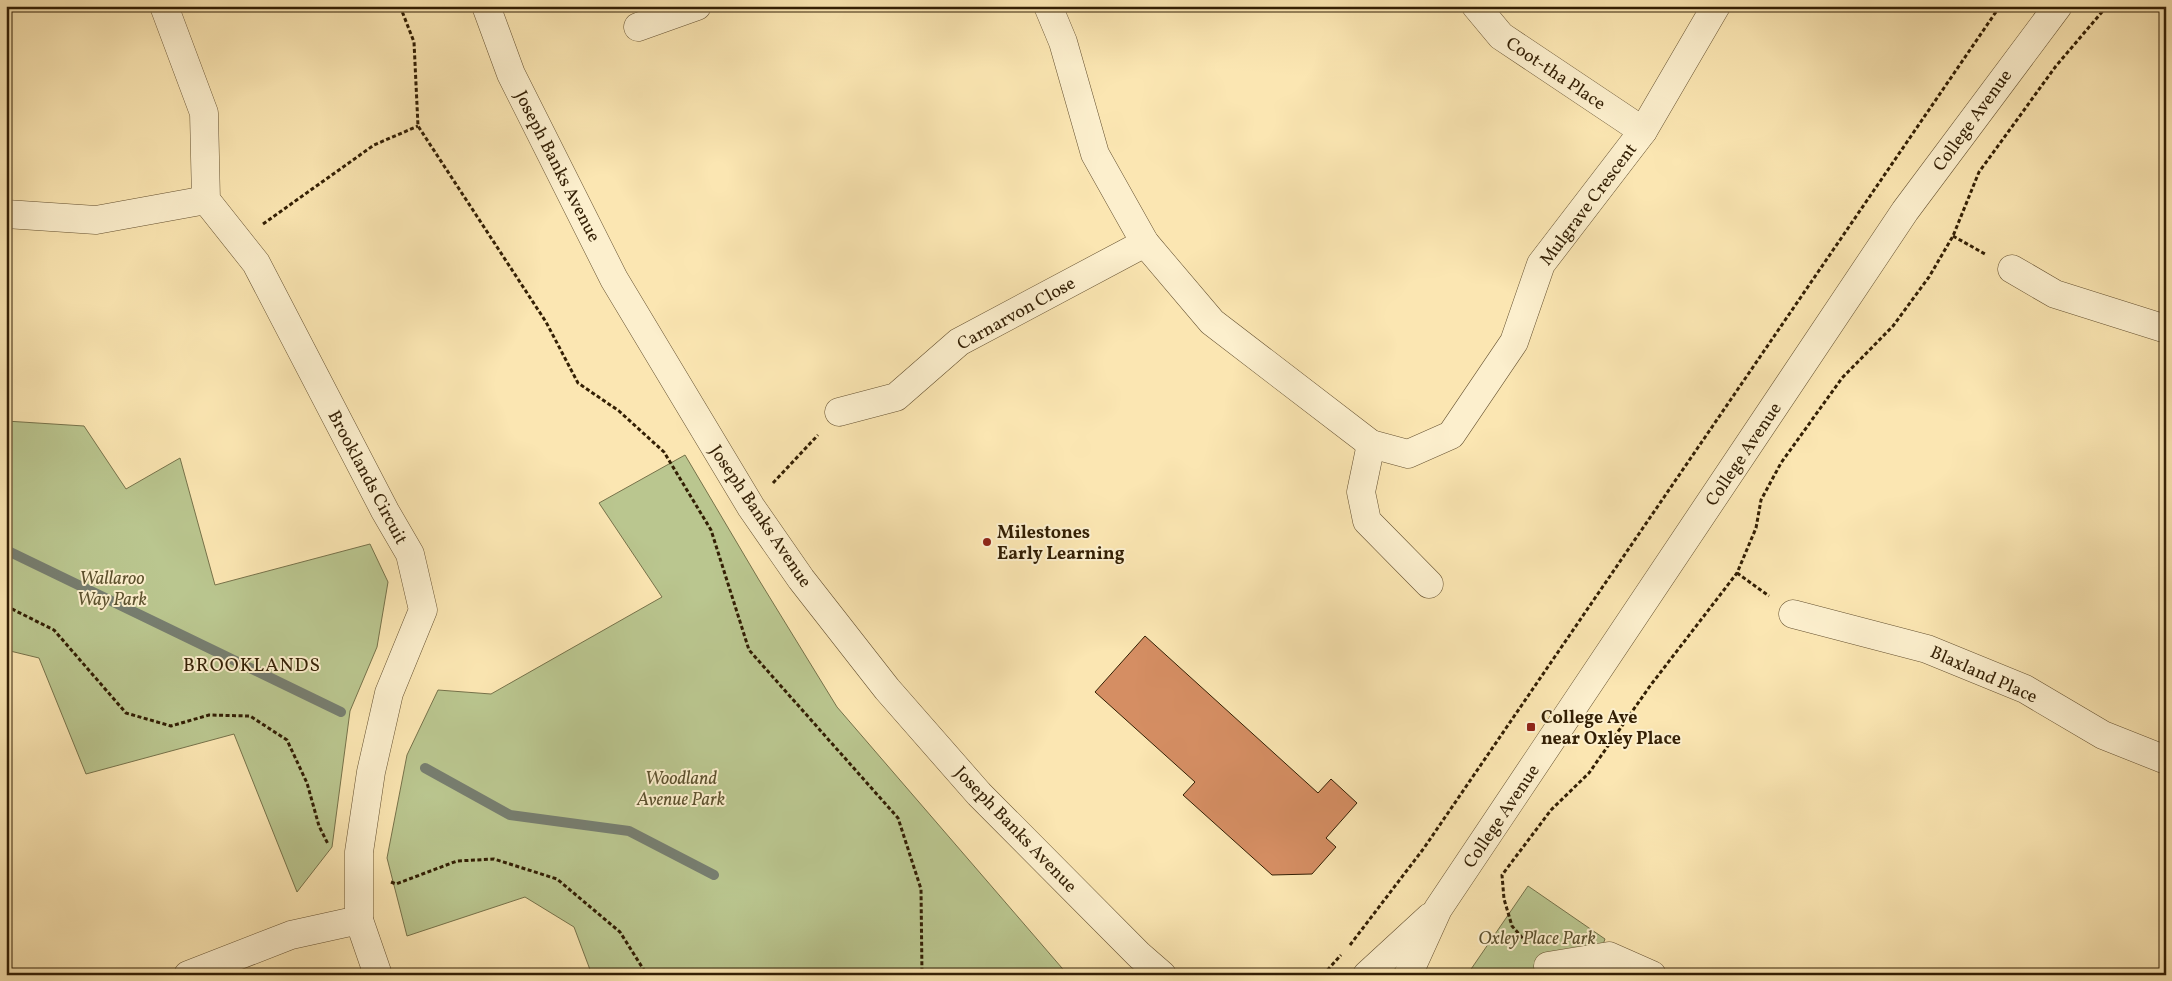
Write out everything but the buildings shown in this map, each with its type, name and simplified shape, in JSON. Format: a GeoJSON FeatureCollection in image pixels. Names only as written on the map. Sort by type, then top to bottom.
{"type":"FeatureCollection","features":[{"type":"Feature","properties":{"kind":"street"},"geometry":{"type":"LineString","coordinates":[[6,214],[96,220],[206,200],[204,114],[164,6]]}},
{"type":"Feature","properties":{"kind":"street","name":"Joseph Banks Avenue"},"geometry":{"type":"LineString","coordinates":[[486,6],[511,74],[614,278],[751,507],[801,579],[887,689],[979,794],[1144,965],[1162,975]]}},
{"type":"Feature","properties":{"kind":"street"},"geometry":{"type":"LineString","coordinates":[[638,27],[696,6]]}},
{"type":"Feature","properties":{"kind":"street","name":"Mulgrave Crescent"},"geometry":{"type":"LineString","coordinates":[[1048,6],[1063,42],[1095,154],[1145,243],[1212,322],[1371,444],[1408,454],[1451,435],[1514,342],[1540,264],[1643,131],[1716,6]]}},
{"type":"Feature","properties":{"kind":"street","name":"Coot-tha Place"},"geometry":{"type":"LineString","coordinates":[[1476,6],[1501,36],[1643,131]]}},
{"type":"Feature","properties":{"kind":"street","name":"College Avenue"},"geometry":{"type":"LineString","coordinates":[[1408,975],[1438,909],[1906,211],[2058,6]]}},
{"type":"Feature","properties":{"kind":"street","name":"Brooklands Circuit"},"geometry":{"type":"LineString","coordinates":[[206,200],[256,263],[385,511],[410,554],[423,610],[389,694],[371,772],[359,852],[359,920],[378,975]]}},
{"type":"Feature","properties":{"kind":"street","name":"Carnarvon Close"},"geometry":{"type":"LineString","coordinates":[[839,412],[896,397],[959,342],[1145,243]]}},
{"type":"Feature","properties":{"kind":"street"},"geometry":{"type":"LineString","coordinates":[[2012,268],[2055,294],[2166,329]]}},
{"type":"Feature","properties":{"kind":"street"},"geometry":{"type":"LineString","coordinates":[[1371,444],[1361,492],[1367,521],[1429,584]]}},
{"type":"Feature","properties":{"kind":"street","name":"Blaxland Place"},"geometry":{"type":"LineString","coordinates":[[1793,614],[1927,649],[2025,689],[2103,735],[2166,760]]}},
{"type":"Feature","properties":{"kind":"street","name":"College Avenue"},"geometry":{"type":"LineString","coordinates":[[1367,975],[1438,909]]}},
{"type":"Feature","properties":{"kind":"street"},"geometry":{"type":"LineString","coordinates":[[188,975],[290,935],[359,920]]}},
{"type":"Feature","properties":{"kind":"street"},"geometry":{"type":"LineString","coordinates":[[1548,966],[1609,956],[1652,975]]}},
{"type":"Feature","properties":{"kind":"path"},"geometry":{"type":"LineString","coordinates":[[400,6],[414,42],[418,126],[546,322],[578,383],[618,411],[664,452],[711,530],[749,650],[898,818],[921,889],[922,975]]}},
{"type":"Feature","properties":{"kind":"path"},"geometry":{"type":"LineString","coordinates":[[1323,975],[1356,938],[1424,848],[2000,6]]}},
{"type":"Feature","properties":{"kind":"path"},"geometry":{"type":"LineString","coordinates":[[1512,926],[1504,899],[1502,875],[1550,810],[1589,773],[1650,686],[1737,573],[1756,528],[1761,500],[1781,463],[1842,378],[1893,326],[1929,277],[1953,236],[1979,172],[2056,66],[2106,6]]}},
{"type":"Feature","properties":{"kind":"path"},"geometry":{"type":"LineString","coordinates":[[238,241],[374,145],[418,126]]}},
{"type":"Feature","properties":{"kind":"path"},"geometry":{"type":"LineString","coordinates":[[1953,236],[2012,268]]}},
{"type":"Feature","properties":{"kind":"path"},"geometry":{"type":"LineString","coordinates":[[751,507],[839,412]]}},
{"type":"Feature","properties":{"kind":"path"},"geometry":{"type":"LineString","coordinates":[[1737,573],[1793,614]]}},
{"type":"Feature","properties":{"kind":"path"},"geometry":{"type":"LineString","coordinates":[[6,606],[54,630],[126,713],[171,726],[209,715],[250,716],[287,740],[307,783],[319,826],[327,844],[359,875],[396,884],[457,861],[494,859],[557,879],[620,932],[647,975]]}},
{"type":"Feature","properties":{"kind":"green space","name":"Wallaroo Way Park"},"geometry":{"type":"Polygon","coordinates":[[[6,421],[84,426],[126,489],[180,458],[215,585],[370,544],[388,582],[377,647],[350,711],[332,847],[297,892],[234,734],[86,774],[39,658],[6,650],[6,421]]]}},
{"type":"Feature","properties":{"kind":"green space","name":"Woodland Avenue Park"},"geometry":{"type":"Polygon","coordinates":[[[685,455],[837,707],[1068,975],[592,975],[574,927],[525,897],[407,936],[387,858],[407,755],[438,690],[491,694],[662,597],[599,503],[685,455]]]}},
{"type":"Feature","properties":{"kind":"green space","name":"Oxley Place Park"},"geometry":{"type":"Polygon","coordinates":[[[1528,886],[1605,939],[1592,975],[1467,975],[1528,886]]]}},
{"type":"Feature","properties":{"kind":"waterway"},"geometry":{"type":"LineString","coordinates":[[6,550],[341,712]]}},
{"type":"Feature","properties":{"kind":"waterway"},"geometry":{"type":"LineString","coordinates":[[425,768],[510,815],[629,831],[714,875]]}},
{"type":"Feature","properties":{"kind":"place","name":"Milestones Early Learning"},"geometry":{"type":"Point","coordinates":[987,542]}},
{"type":"Feature","properties":{"kind":"place","name":"College Ave near Oxley Place"},"geometry":{"type":"Point","coordinates":[1531,727]}},
{"type":"Feature","properties":{"kind":"district","name":"BROOKLANDS"},"geometry":{"type":"Point","coordinates":[252,664]}}]}
